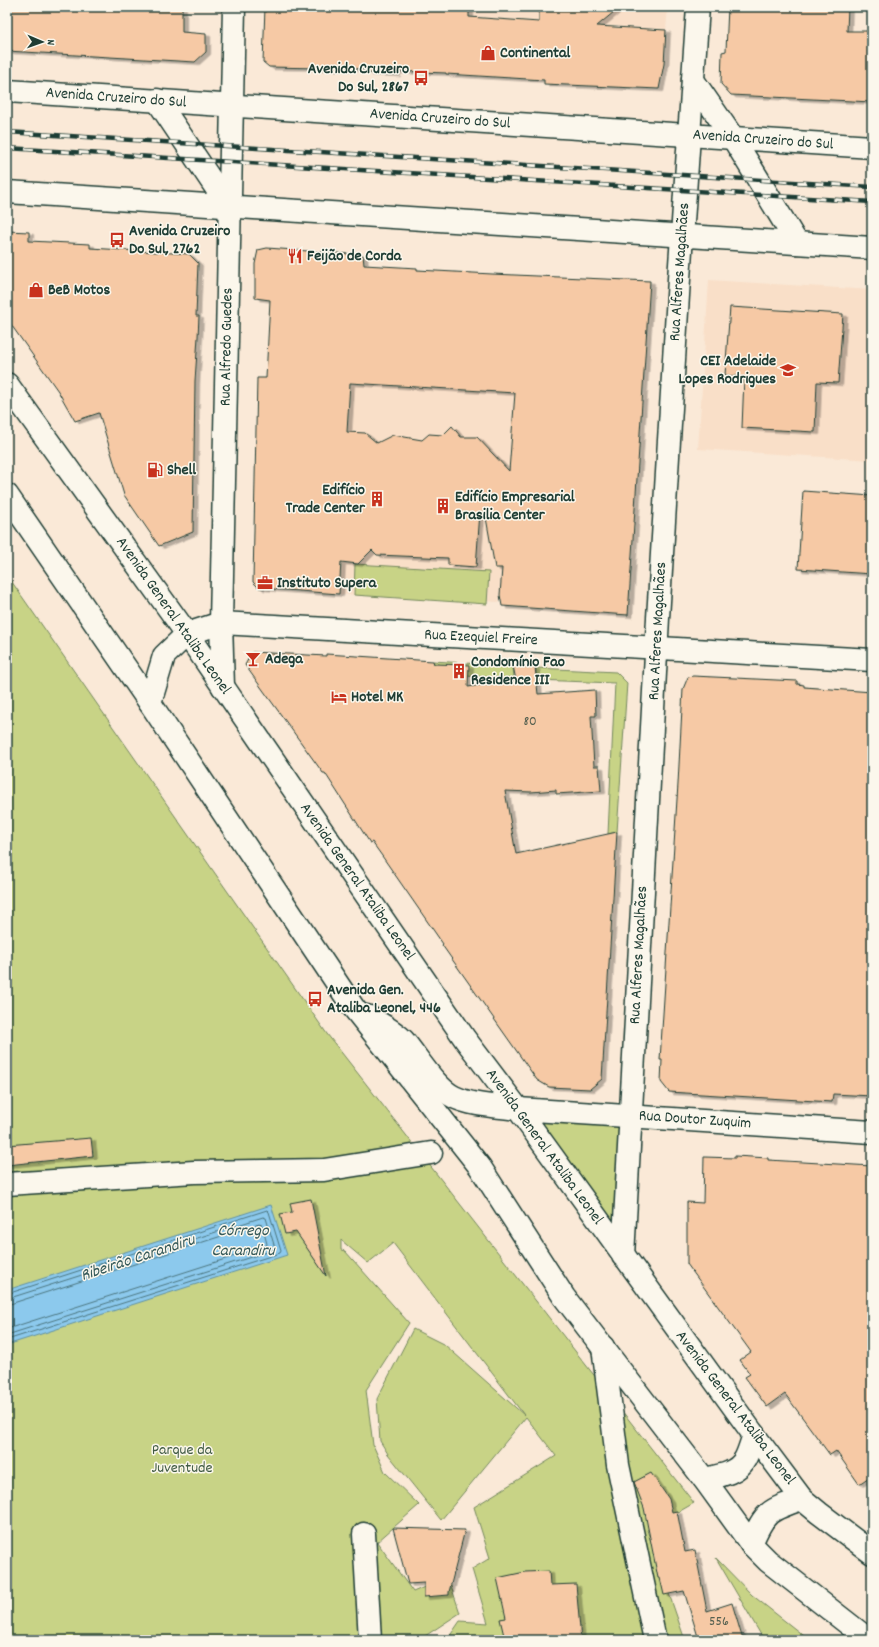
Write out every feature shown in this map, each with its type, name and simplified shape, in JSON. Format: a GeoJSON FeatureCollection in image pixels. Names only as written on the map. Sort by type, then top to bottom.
{"type":"FeatureCollection","features":[{"type":"Feature","properties":{"kind":"main road","name":"Rua Alfredo Guedes"},"geometry":{"type":"LineString","coordinates":[[223,687],[221,623],[234,7]]}},
{"type":"Feature","properties":{"kind":"main road","name":"Rua Alferes Magalhães"},"geometry":{"type":"LineString","coordinates":[[623,1256],[657,648],[682,236],[698,7]]}},
{"type":"Feature","properties":{"kind":"main road"},"geometry":{"type":"LineString","coordinates":[[693,80],[733,138],[797,243]]}},
{"type":"Feature","properties":{"kind":"main road","name":"Avenida Cruzeiro do Sul"},"geometry":{"type":"LineString","coordinates":[[7,91],[872,147]]}},
{"type":"Feature","properties":{"kind":"main road"},"geometry":{"type":"LineString","coordinates":[[156,100],[229,207]]}},
{"type":"Feature","properties":{"kind":"main road"},"geometry":{"type":"LineString","coordinates":[[7,192],[872,248]]}},
{"type":"Feature","properties":{"kind":"main road","name":"Avenida General Ataliba Leonel"},"geometry":{"type":"LineString","coordinates":[[7,384],[187,634],[465,1039],[518,1109],[754,1436],[802,1499],[819,1514],[872,1553]]}},
{"type":"Feature","properties":{"kind":"main road"},"geometry":{"type":"LineString","coordinates":[[7,495],[150,703],[353,1007],[480,1167],[564,1297],[704,1479],[751,1544],[768,1561],[869,1640]]}},
{"type":"Feature","properties":{"kind":"main road","name":"Rua Ezequiel Freire"},"geometry":{"type":"LineString","coordinates":[[187,634],[221,623],[872,660]]}},
{"type":"Feature","properties":{"kind":"main road"},"geometry":{"type":"LineString","coordinates":[[150,703],[164,656],[187,634]]}},
{"type":"Feature","properties":{"kind":"main road","name":"Rua Doutor Zuquim"},"geometry":{"type":"LineString","coordinates":[[353,1007],[389,1029],[402,1039],[443,1090],[448,1094],[464,1101],[476,1104],[518,1109],[872,1132]]}},
{"type":"Feature","properties":{"kind":"main road"},"geometry":{"type":"LineString","coordinates":[[7,1184],[194,1172],[324,1170],[431,1153]]}},
{"type":"Feature","properties":{"kind":"main road"},"geometry":{"type":"LineString","coordinates":[[603,1347],[618,1465],[655,1640]]}},
{"type":"Feature","properties":{"kind":"main road"},"geometry":{"type":"LineString","coordinates":[[704,1479],[737,1469],[745,1460],[754,1436]]}},
{"type":"Feature","properties":{"kind":"main road"},"geometry":{"type":"LineString","coordinates":[[751,1544],[759,1523],[768,1513],[780,1506],[802,1499]]}},
{"type":"Feature","properties":{"kind":"main road"},"geometry":{"type":"LineString","coordinates":[[364,1534],[370,1640]]}},
{"type":"Feature","properties":{"kind":"shaded area"},"geometry":{"type":"Polygon","coordinates":[[[469,7],[668,7],[666,30],[469,17],[469,7]]]}},
{"type":"Feature","properties":{"kind":"shaded area","name":"CEI Adelaide Lopes Rodrigues"},"geometry":{"type":"Polygon","coordinates":[[[709,280],[872,290],[872,460],[698,449],[709,280]]]}},
{"type":"Feature","properties":{"kind":"shaded area"},"geometry":{"type":"Polygon","coordinates":[[[350,383],[515,393],[500,602],[339,594],[350,383]]]}},
{"type":"Feature","properties":{"kind":"green space"},"geometry":{"type":"Polygon","coordinates":[[[355,564],[489,572],[487,604],[354,595],[355,564]]]}},
{"type":"Feature","properties":{"kind":"green space","name":"Parque da Juventude"},"geometry":{"type":"Polygon","coordinates":[[[7,575],[327,1034],[694,1503],[647,1530],[685,1640],[447,1640],[460,1621],[488,1623],[472,1569],[490,1558],[474,1507],[556,1456],[526,1417],[441,1520],[388,1454],[380,1441],[377,1399],[413,1329],[445,1345],[524,1415],[393,1243],[368,1263],[341,1240],[341,1250],[345,1251],[409,1323],[366,1390],[373,1445],[385,1472],[419,1505],[377,1542],[413,1592],[448,1577],[460,1613],[419,1640],[7,1640],[7,575]]]}},
{"type":"Feature","properties":{"kind":"green space"},"geometry":{"type":"Polygon","coordinates":[[[433,661],[513,666],[514,678],[436,675],[433,661]]]}},
{"type":"Feature","properties":{"kind":"green space"},"geometry":{"type":"Polygon","coordinates":[[[536,668],[616,672],[627,683],[617,832],[608,834],[615,683],[536,680],[536,668]]]}},
{"type":"Feature","properties":{"kind":"green space"},"geometry":{"type":"Polygon","coordinates":[[[530,1116],[624,1120],[619,1242],[530,1116]]]}},
{"type":"Feature","properties":{"kind":"green space"},"geometry":{"type":"Polygon","coordinates":[[[716,1558],[752,1595],[809,1640],[764,1640],[716,1558]]]}},
{"type":"Feature","properties":{"kind":"water","name":"Córrego Carandiru"},"geometry":{"type":"Polygon","coordinates":[[[271,1205],[287,1255],[7,1345],[7,1290],[271,1205]]]}},
{"type":"Feature","properties":{"kind":"building"},"geometry":{"type":"Polygon","coordinates":[[[7,7],[182,7],[182,32],[206,34],[206,52],[195,62],[7,51],[7,7]]]}},
{"type":"Feature","properties":{"kind":"building"},"geometry":{"type":"Polygon","coordinates":[[[265,7],[469,7],[469,17],[539,22],[539,7],[620,7],[597,26],[666,30],[664,64],[659,89],[544,84],[544,80],[446,73],[396,71],[396,74],[368,73],[368,69],[269,67],[263,62],[265,7]]]}},
{"type":"Feature","properties":{"kind":"building"},"geometry":{"type":"Polygon","coordinates":[[[728,7],[848,7],[847,31],[872,31],[872,102],[731,95],[721,84],[722,52],[726,51],[728,7]]]}},
{"type":"Feature","properties":{"kind":"building"},"geometry":{"type":"Polygon","coordinates":[[[7,231],[29,232],[29,241],[90,244],[90,248],[189,254],[198,263],[196,316],[199,316],[195,381],[193,532],[159,546],[124,495],[99,413],[75,421],[58,391],[7,319],[7,231]]]}},
{"type":"Feature","properties":{"kind":"building"},"geometry":{"type":"Polygon","coordinates":[[[267,248],[363,255],[364,265],[417,268],[417,270],[650,281],[628,615],[502,606],[500,595],[502,568],[495,568],[485,512],[480,512],[476,567],[448,565],[448,558],[377,555],[372,550],[358,564],[341,562],[339,594],[259,588],[253,582],[257,378],[266,378],[270,300],[255,298],[255,264],[258,250],[267,248]],[[350,383],[347,432],[365,433],[377,443],[393,435],[422,440],[429,434],[443,435],[452,426],[461,437],[477,437],[509,471],[515,393],[350,383]]]}},
{"type":"Feature","properties":{"kind":"building"},"geometry":{"type":"Polygon","coordinates":[[[730,307],[843,314],[838,383],[817,382],[815,432],[742,428],[744,377],[725,375],[730,307]]]}},
{"type":"Feature","properties":{"kind":"building"},"geometry":{"type":"Polygon","coordinates":[[[803,491],[872,496],[872,574],[798,569],[803,491]]]}},
{"type":"Feature","properties":{"kind":"building"},"geometry":{"type":"Polygon","coordinates":[[[252,652],[326,656],[326,654],[433,661],[434,664],[469,665],[468,687],[516,680],[513,666],[535,667],[538,694],[595,690],[596,716],[591,716],[594,766],[599,766],[601,791],[556,794],[556,790],[531,792],[505,791],[516,854],[617,832],[602,1079],[590,1089],[549,1087],[537,1080],[442,945],[443,944],[382,856],[372,842],[370,843],[325,773],[323,773],[245,665],[252,652]]]}},
{"type":"Feature","properties":{"kind":"building"},"geometry":{"type":"Polygon","coordinates":[[[688,677],[797,681],[797,684],[804,685],[804,687],[872,692],[872,1096],[833,1094],[832,1102],[669,1092],[661,1082],[662,1060],[660,1060],[683,689],[688,677]]]}},
{"type":"Feature","properties":{"kind":"building"},"geometry":{"type":"Polygon","coordinates":[[[91,1138],[93,1156],[7,1165],[7,1145],[91,1138]]]}},
{"type":"Feature","properties":{"kind":"building"},"geometry":{"type":"Polygon","coordinates":[[[735,1156],[768,1158],[768,1160],[872,1166],[872,1475],[859,1484],[836,1451],[830,1455],[785,1394],[767,1407],[745,1377],[750,1374],[740,1360],[751,1352],[687,1264],[687,1202],[703,1203],[704,1157],[735,1158],[735,1156]]]}},
{"type":"Feature","properties":{"kind":"building"},"geometry":{"type":"Polygon","coordinates":[[[311,1199],[326,1276],[296,1232],[285,1234],[280,1214],[292,1212],[290,1203],[311,1199]]]}},
{"type":"Feature","properties":{"kind":"building"},"geometry":{"type":"Polygon","coordinates":[[[651,1473],[669,1499],[672,1512],[677,1511],[685,1552],[695,1550],[707,1611],[732,1603],[743,1640],[699,1640],[684,1591],[664,1595],[660,1578],[658,1578],[644,1508],[634,1482],[651,1473]]]}},
{"type":"Feature","properties":{"kind":"building"},"geometry":{"type":"Polygon","coordinates":[[[393,1528],[465,1530],[449,1595],[424,1597],[424,1583],[408,1584],[393,1528]]]}},
{"type":"Feature","properties":{"kind":"building"},"geometry":{"type":"Polygon","coordinates":[[[549,1571],[550,1585],[576,1584],[581,1640],[505,1640],[500,1619],[506,1618],[497,1578],[525,1572],[549,1571]]]}},
{"type":"Feature","properties":{"kind":"railway"},"geometry":{"type":"LineString","coordinates":[[7,132],[872,187]]}},
{"type":"Feature","properties":{"kind":"railway"},"geometry":{"type":"LineString","coordinates":[[7,148],[872,202]]}},
{"type":"Feature","properties":{"kind":"place","name":"Continental"},"geometry":{"type":"Point","coordinates":[488,53]}},
{"type":"Feature","properties":{"kind":"place","name":"Avenida Cruzeiro Do Sul, 2867"},"geometry":{"type":"Point","coordinates":[421,78]}},
{"type":"Feature","properties":{"kind":"place","name":"Avenida Cruzeiro Do Sul, 2762"},"geometry":{"type":"Point","coordinates":[117,240]}},
{"type":"Feature","properties":{"kind":"place","name":"Feijão de Corda"},"geometry":{"type":"Point","coordinates":[295,256]}},
{"type":"Feature","properties":{"kind":"place","name":"BeB Motos"},"geometry":{"type":"Point","coordinates":[36,290]}},
{"type":"Feature","properties":{"kind":"place","name":"CEI Adelaide Lopes Rodrigues"},"geometry":{"type":"Point","coordinates":[788,370]}},
{"type":"Feature","properties":{"kind":"place","name":"Shell"},"geometry":{"type":"Point","coordinates":[155,470]}},
{"type":"Feature","properties":{"kind":"place","name":"Edifício Trade Center"},"geometry":{"type":"Point","coordinates":[377,499]}},
{"type":"Feature","properties":{"kind":"place","name":"Edifício Empresarial Brasilia Center"},"geometry":{"type":"Point","coordinates":[443,506]}},
{"type":"Feature","properties":{"kind":"place","name":"Instituto Supera"},"geometry":{"type":"Point","coordinates":[265,583]}},
{"type":"Feature","properties":{"kind":"place","name":"Adega"},"geometry":{"type":"Point","coordinates":[253,659]}},
{"type":"Feature","properties":{"kind":"place","name":"Condomínio Fao Residence III"},"geometry":{"type":"Point","coordinates":[459,671]}},
{"type":"Feature","properties":{"kind":"place","name":"Hotel MK"},"geometry":{"type":"Point","coordinates":[339,697]}},
{"type":"Feature","properties":{"kind":"place","name":"Avenida Gen. Ataliba Leonel, 446"},"geometry":{"type":"Point","coordinates":[315,999]}},
{"type":"Feature","properties":{"kind":"water label","name":"Ribeirão Carandiru"},"geometry":{"type":"Point","coordinates":[138,1259]}}]}
